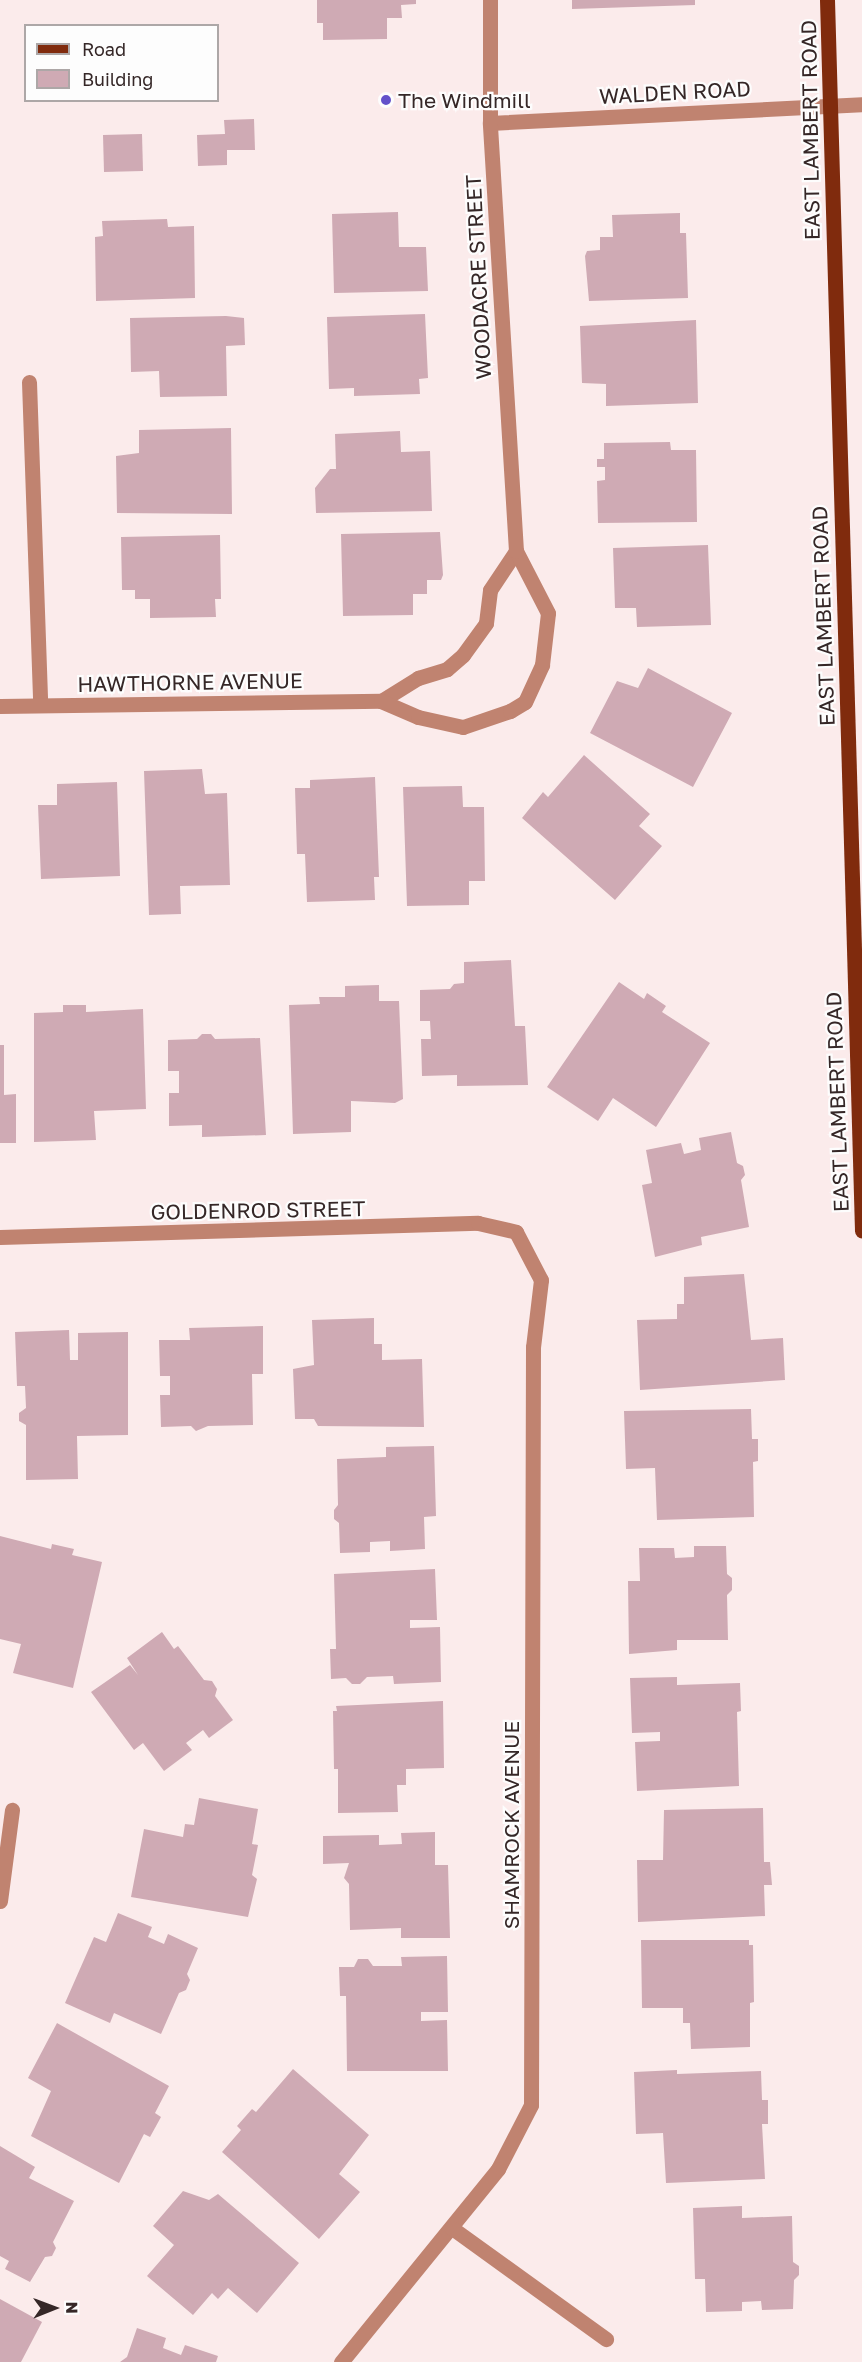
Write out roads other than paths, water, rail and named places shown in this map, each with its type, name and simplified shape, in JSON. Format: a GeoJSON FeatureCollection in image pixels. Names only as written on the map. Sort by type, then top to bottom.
{"type":"FeatureCollection","features":[{"type":"Feature","properties":{"kind":"main road","name":"EAST LAMBERT ROAD"},"geometry":{"type":"LineString","coordinates":[[827,0],[862,1231]]}},
{"type":"Feature","properties":{"kind":"street","name":"WOODACRE STREET"},"geometry":{"type":"LineString","coordinates":[[490,0],[490,123],[516,551],[548,614],[542,665],[525,702]]}},
{"type":"Feature","properties":{"kind":"street","name":"WALDEN ROAD"},"geometry":{"type":"LineString","coordinates":[[490,123],[862,104]]}},
{"type":"Feature","properties":{"kind":"street"},"geometry":{"type":"LineString","coordinates":[[29,382],[40,704]]}},
{"type":"Feature","properties":{"kind":"street"},"geometry":{"type":"LineString","coordinates":[[381,701],[418,678],[447,669],[463,656],[486,623],[490,590],[516,551]]}},
{"type":"Feature","properties":{"kind":"street","name":"HAWTHORNE AVENUE"},"geometry":{"type":"LineString","coordinates":[[0,706],[381,701],[418,717],[463,727],[510,711],[525,702]]}},
{"type":"Feature","properties":{"kind":"street","name":"GOLDENROD STREET"},"geometry":{"type":"LineString","coordinates":[[0,1237],[478,1223],[516,1232]]}},
{"type":"Feature","properties":{"kind":"street","name":"SHAMROCK AVENUE"},"geometry":{"type":"LineString","coordinates":[[341,2362],[365,2328],[452,2228],[498,2169],[531,2105],[533,1359],[541,1280],[516,1232]]}},
{"type":"Feature","properties":{"kind":"street"},"geometry":{"type":"LineString","coordinates":[[0,1901],[12,1810]]}},
{"type":"Feature","properties":{"kind":"street"},"geometry":{"type":"LineString","coordinates":[[452,2228],[606,2339]]}},
{"type":"Feature","properties":{"kind":"place","name":"The Windmill"},"geometry":{"type":"Point","coordinates":[386,100]}}]}
